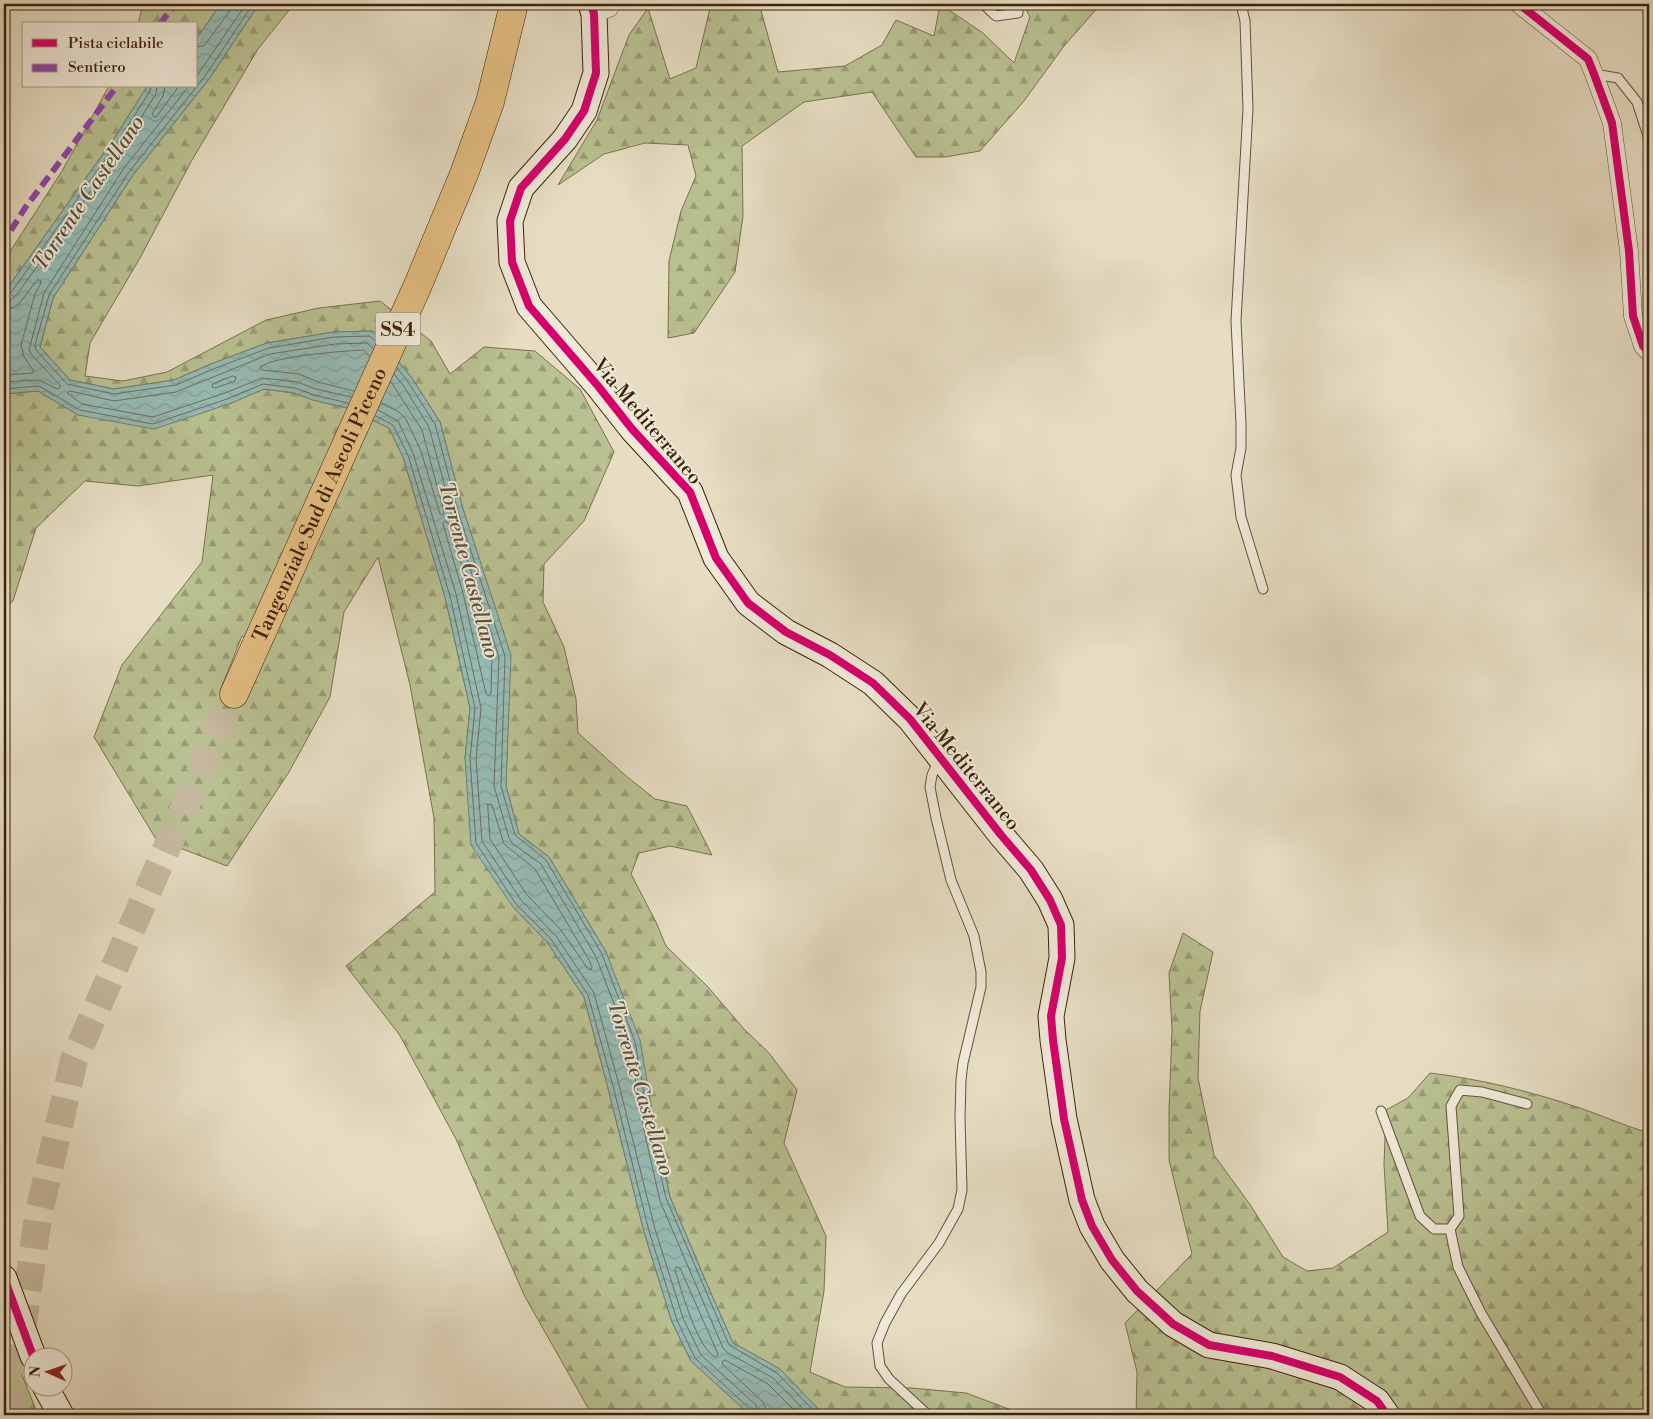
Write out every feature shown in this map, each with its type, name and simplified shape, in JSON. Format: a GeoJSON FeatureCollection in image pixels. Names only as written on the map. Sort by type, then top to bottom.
{"type":"FeatureCollection","features":[{"type":"Feature","properties":{"kind":"highway","name":"Tangenziale Sud di Ascoli Piceno"},"geometry":{"type":"LineString","coordinates":[[234,694],[418,285],[464,174],[490,102],[514,4]]}},
{"type":"Feature","properties":{"kind":"street"},"geometry":{"type":"LineString","coordinates":[[1519,4],[1588,59],[1594,74],[1612,123],[1629,251],[1633,316],[1643,346],[1649,352]]}},
{"type":"Feature","properties":{"kind":"street","name":"Via Mediterraneo"},"geometry":{"type":"LineString","coordinates":[[604,6],[596,73],[584,111],[565,139],[521,188],[510,222],[512,262],[529,306],[598,386],[632,429],[690,492],[716,558],[748,603],[786,632],[830,655],[873,683],[910,719],[1030,870],[1050,900],[1060,925],[1062,958],[1051,1016],[1064,1118],[1082,1200],[1092,1226],[1112,1260],[1137,1291],[1173,1324],[1209,1345],[1272,1356],[1340,1376],[1377,1400],[1387,1415]]}},
{"type":"Feature","properties":{"kind":"street"},"geometry":{"type":"LineString","coordinates":[[4,1278],[28,1346]]}},
{"type":"Feature","properties":{"kind":"street"},"geometry":{"type":"LineString","coordinates":[[51,1396],[61,1415]]}},
{"type":"Feature","properties":{"kind":"lane"},"geometry":{"type":"LineString","coordinates":[[983,4],[996,16],[1018,13],[1018,4]]}},
{"type":"Feature","properties":{"kind":"lane"},"geometry":{"type":"LineString","coordinates":[[1241,4],[1245,21],[1248,110],[1236,321],[1241,424],[1241,448],[1236,475],[1241,517],[1263,588]]}},
{"type":"Feature","properties":{"kind":"lane"},"geometry":{"type":"LineString","coordinates":[[1594,74],[1618,78],[1637,102],[1649,139]]}},
{"type":"Feature","properties":{"kind":"lane"},"geometry":{"type":"LineString","coordinates":[[928,1415],[889,1379],[880,1366],[877,1343],[885,1323],[901,1294],[939,1243],[958,1209],[962,1190],[961,1080],[980,987],[980,972],[974,936],[951,880],[930,787],[932,775],[940,758]]}},
{"type":"Feature","properties":{"kind":"lane"},"geometry":{"type":"LineString","coordinates":[[1528,1104],[1482,1092],[1460,1090],[1450,1106],[1459,1216],[1450,1228],[1458,1267],[1481,1313],[1542,1415]]}},
{"type":"Feature","properties":{"kind":"lane"},"geometry":{"type":"LineString","coordinates":[[1381,1111],[1420,1216],[1434,1229],[1450,1228]]}},
{"type":"Feature","properties":{"kind":"green space"},"geometry":{"type":"Polygon","coordinates":[[[143,4],[221,4],[198,36],[198,22],[138,22],[143,4]]]}},
{"type":"Feature","properties":{"kind":"green space"},"geometry":{"type":"Polygon","coordinates":[[[259,4],[294,4],[258,49],[192,160],[140,258],[90,343],[85,376],[123,381],[167,372],[266,320],[319,308],[380,301],[431,341],[450,374],[484,347],[535,351],[580,389],[614,452],[584,521],[544,564],[543,602],[564,647],[576,699],[578,733],[655,799],[687,806],[712,855],[670,846],[639,853],[631,874],[666,946],[708,987],[744,1029],[769,1053],[797,1090],[784,1143],[826,1236],[824,1291],[810,1372],[845,1387],[911,1388],[966,1393],[1025,1415],[824,1415],[780,1369],[733,1343],[670,1197],[656,1133],[606,952],[549,857],[519,834],[506,786],[510,655],[463,509],[440,422],[412,378],[373,331],[334,332],[267,343],[174,380],[114,389],[70,380],[40,347],[53,298],[133,175],[209,79],[259,4]]]}},
{"type":"Feature","properties":{"kind":"green space"},"geometry":{"type":"Polygon","coordinates":[[[711,4],[743,4],[760,7],[778,72],[845,66],[882,45],[896,20],[934,36],[940,4],[983,33],[1014,63],[1030,17],[1023,4],[1101,4],[1064,46],[1024,101],[980,151],[945,157],[916,157],[872,92],[804,102],[742,146],[743,216],[735,272],[694,333],[668,338],[669,261],[681,211],[696,176],[688,145],[645,143],[604,154],[558,185],[597,120],[629,35],[648,8],[670,79],[696,68],[711,4]]]}},
{"type":"Feature","properties":{"kind":"green space"},"geometry":{"type":"Polygon","coordinates":[[[108,88],[147,88],[113,140],[4,293],[4,261],[62,171],[108,88]]]}},
{"type":"Feature","properties":{"kind":"green space"},"geometry":{"type":"Polygon","coordinates":[[[264,389],[294,393],[313,400],[347,408],[389,428],[403,457],[445,597],[470,708],[465,758],[513,907],[547,942],[584,997],[644,1232],[672,1322],[691,1361],[750,1415],[592,1415],[524,1295],[456,1139],[399,1034],[346,966],[435,892],[434,818],[410,685],[378,557],[344,612],[330,697],[289,772],[227,866],[156,839],[94,737],[122,665],[202,562],[213,475],[138,486],[85,481],[36,528],[13,601],[4,607],[4,394],[38,391],[78,415],[229,404],[264,389]],[[242,636],[220,691],[227,700],[264,646],[242,636]]]}},
{"type":"Feature","properties":{"kind":"green space"},"geometry":{"type":"Polygon","coordinates":[[[1183,933],[1213,952],[1200,1011],[1198,1078],[1214,1155],[1251,1206],[1283,1257],[1307,1271],[1333,1268],[1388,1232],[1384,1164],[1386,1110],[1408,1098],[1430,1073],[1486,1082],[1541,1096],[1649,1133],[1649,1415],[1136,1415],[1137,1372],[1125,1323],[1192,1254],[1169,1160],[1172,1030],[1169,973],[1183,933]]]}},
{"type":"Feature","properties":{"kind":"green space"},"geometry":{"type":"Polygon","coordinates":[[[4,1330],[22,1375],[22,1396],[30,1396],[38,1415],[4,1415],[4,1330]]]}},
{"type":"Feature","properties":{"kind":"water","name":"Torrente Castellano"},"geometry":{"type":"Polygon","coordinates":[[[221,4],[259,4],[209,79],[133,175],[53,298],[40,347],[70,380],[114,389],[174,380],[267,343],[334,332],[373,331],[412,378],[440,422],[463,509],[511,655],[506,786],[519,834],[549,857],[606,952],[640,1040],[656,1133],[670,1197],[733,1343],[780,1369],[824,1415],[750,1415],[691,1361],[672,1322],[644,1232],[584,997],[547,942],[513,907],[471,845],[465,758],[470,708],[445,597],[403,457],[389,428],[347,408],[313,400],[294,393],[264,389],[229,404],[154,429],[78,415],[38,391],[4,394],[4,293],[113,140],[146,88],[198,88],[198,36],[221,4]]]}},
{"type":"Feature","properties":{"kind":"tunnel"},"geometry":{"type":"LineString","coordinates":[[10,1415],[38,1217],[74,1060],[234,694]]}},
{"type":"Feature","properties":{"kind":"marked path"},"geometry":{"type":"LineString","coordinates":[[162,22],[175,4]]}},
{"type":"Feature","properties":{"kind":"marked path"},"geometry":{"type":"LineString","coordinates":[[4,247],[8,235],[25,208],[115,88]]}},
{"type":"Feature","properties":{"kind":"cycle path"},"geometry":{"type":"LineString","coordinates":[[591,4],[594,14],[596,73],[584,111],[565,139],[521,188],[510,221],[512,262],[529,306],[598,386],[632,429],[690,492],[716,558],[748,603],[786,632],[830,655],[873,683],[910,719],[1001,835],[1031,870],[1050,900],[1061,925],[1062,958],[1051,1016],[1064,1119],[1082,1200],[1092,1226],[1112,1260],[1137,1291],[1173,1324],[1209,1345],[1272,1356],[1340,1377],[1377,1401],[1387,1415]]}},
{"type":"Feature","properties":{"kind":"cycle path"},"geometry":{"type":"LineString","coordinates":[[1519,4],[1588,59],[1594,74],[1612,123],[1629,251],[1633,316],[1643,346],[1649,352]]}},
{"type":"Feature","properties":{"kind":"cycle path"},"geometry":{"type":"LineString","coordinates":[[4,1278],[29,1346]]}}]}
